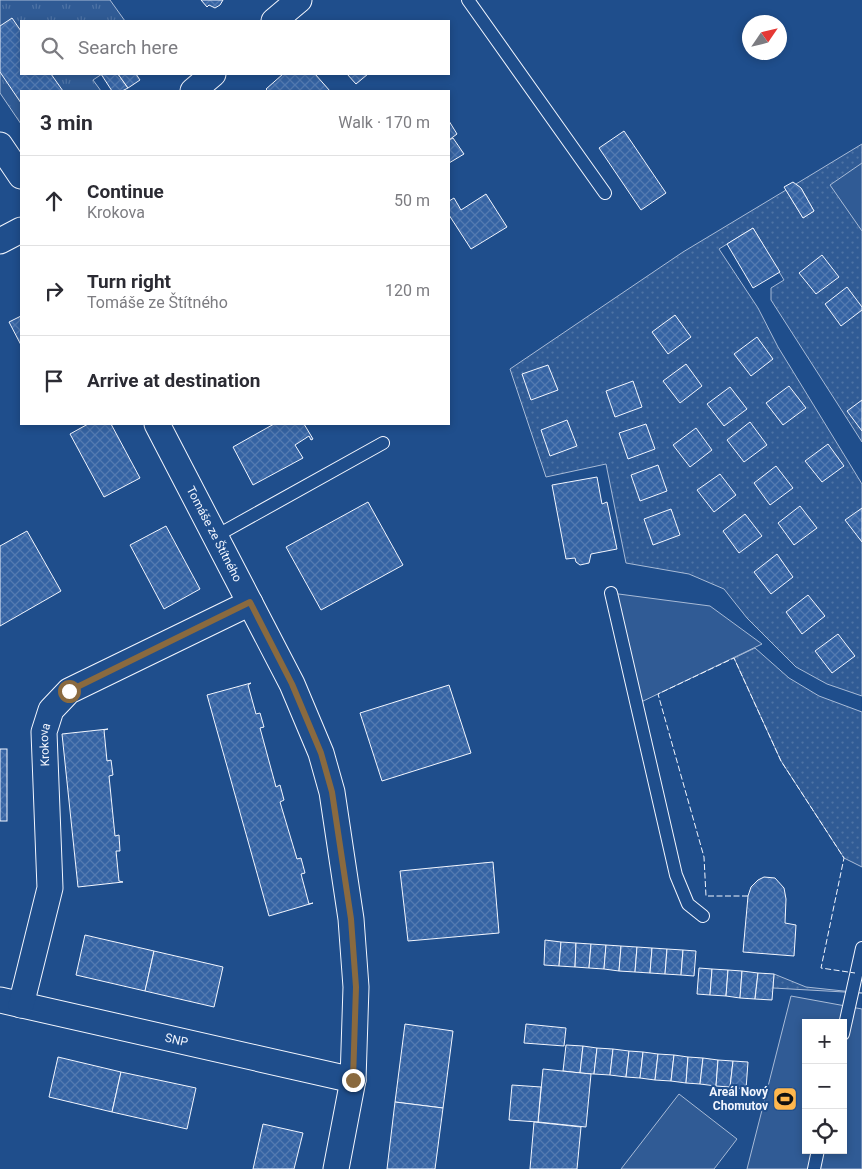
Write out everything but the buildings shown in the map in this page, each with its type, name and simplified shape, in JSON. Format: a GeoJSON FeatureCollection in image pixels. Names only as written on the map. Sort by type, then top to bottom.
{"type":"FeatureCollection","features":[{"type":"Feature","properties":{"kind":"street"},"geometry":{"type":"LineString","coordinates":[[275,20],[299,0]]}},
{"type":"Feature","properties":{"kind":"street"},"geometry":{"type":"LineString","coordinates":[[194,90],[213,75]]}},
{"type":"Feature","properties":{"kind":"street"},"geometry":{"type":"LineString","coordinates":[[0,145],[20,175]]}},
{"type":"Feature","properties":{"kind":"street"},"geometry":{"type":"LineString","coordinates":[[0,241],[20,231]]}},
{"type":"Feature","properties":{"kind":"street","name":"Tomáše ze Štítného"},"geometry":{"type":"LineString","coordinates":[[158,425],[292,684],[321,753],[332,792],[352,929],[356,987],[353,1080],[336,1169]]}},
{"type":"Feature","properties":{"kind":"street","name":"Krokova"},"geometry":{"type":"LineString","coordinates":[[10,1002],[50,888],[44,732],[51,710],[69,691],[250,602]]}},
{"type":"Feature","properties":{"kind":"street","name":"SNP"},"geometry":{"type":"LineString","coordinates":[[10,1002],[353,1080]]}},
{"type":"Feature","properties":{"kind":"lane"},"geometry":{"type":"LineString","coordinates":[[468,0],[606,193]]}},
{"type":"Feature","properties":{"kind":"lane"},"geometry":{"type":"LineString","coordinates":[[216,536],[383,443]]}},
{"type":"Feature","properties":{"kind":"lane"},"geometry":{"type":"LineString","coordinates":[[611,593],[676,875],[688,904],[703,916]]}},
{"type":"Feature","properties":{"kind":"lane"},"geometry":{"type":"LineString","coordinates":[[846,1019],[862,948]]}},
{"type":"Feature","properties":{"kind":"lane"},"geometry":{"type":"LineString","coordinates":[[814,1169],[817,1154]]}},
{"type":"Feature","properties":{"kind":"green space"},"geometry":{"type":"Polygon","coordinates":[[[0,0],[110,0],[124,20],[20,20],[20,75],[100,75],[93,80],[100,90],[20,90],[20,123],[0,93],[0,0]]]}},
{"type":"Feature","properties":{"kind":"green space"},"geometry":{"type":"Polygon","coordinates":[[[862,144],[862,442],[771,300],[771,288],[784,280],[753,228],[719,249],[758,308],[778,347],[862,484],[862,696],[827,684],[796,667],[747,618],[724,589],[689,574],[626,563],[606,464],[546,477],[510,369],[683,252],[786,190],[803,218],[814,211],[801,188],[796,184],[862,144]]]}},
{"type":"Feature","properties":{"kind":"green space"},"geometry":{"type":"Polygon","coordinates":[[[755,648],[789,678],[819,696],[862,712],[862,867],[844,858],[781,761],[734,658],[755,648]]]}},
{"type":"Feature","properties":{"kind":"green space"},"geometry":{"type":"Polygon","coordinates":[[[774,974],[806,987],[862,993],[773,988],[774,974]]]}},
{"type":"Feature","properties":{"kind":"shaded area"},"geometry":{"type":"Polygon","coordinates":[[[862,163],[862,231],[830,185],[862,163]]]}},
{"type":"Feature","properties":{"kind":"shaded area"},"geometry":{"type":"Polygon","coordinates":[[[611,593],[710,606],[762,644],[637,704],[611,593]]]}},
{"type":"Feature","properties":{"kind":"shaded area","name":"Areál Nový Chomutov"},"geometry":{"type":"Polygon","coordinates":[[[791,996],[862,1009],[862,1169],[747,1169],[791,996]]]}},
{"type":"Feature","properties":{"kind":"shaded area"},"geometry":{"type":"Polygon","coordinates":[[[679,1094],[737,1139],[714,1169],[621,1169],[679,1094]]]}},
{"type":"Feature","properties":{"kind":"fence"},"geometry":{"type":"LineString","coordinates":[[748,896],[706,896],[704,857],[658,694],[734,658],[781,761],[844,858],[821,968],[855,973]]}},
{"type":"Feature","properties":{"kind":"place","name":"Areál Nový Chomutov"},"geometry":{"type":"Point","coordinates":[785,1099]}},
{"type":"Feature","properties":{"kind":"route"},"geometry":{"type":"LineString","coordinates":[[69,691],[250,602],[292,684],[321,753],[332,792],[351,919],[356,987],[353,1080]]}}]}
